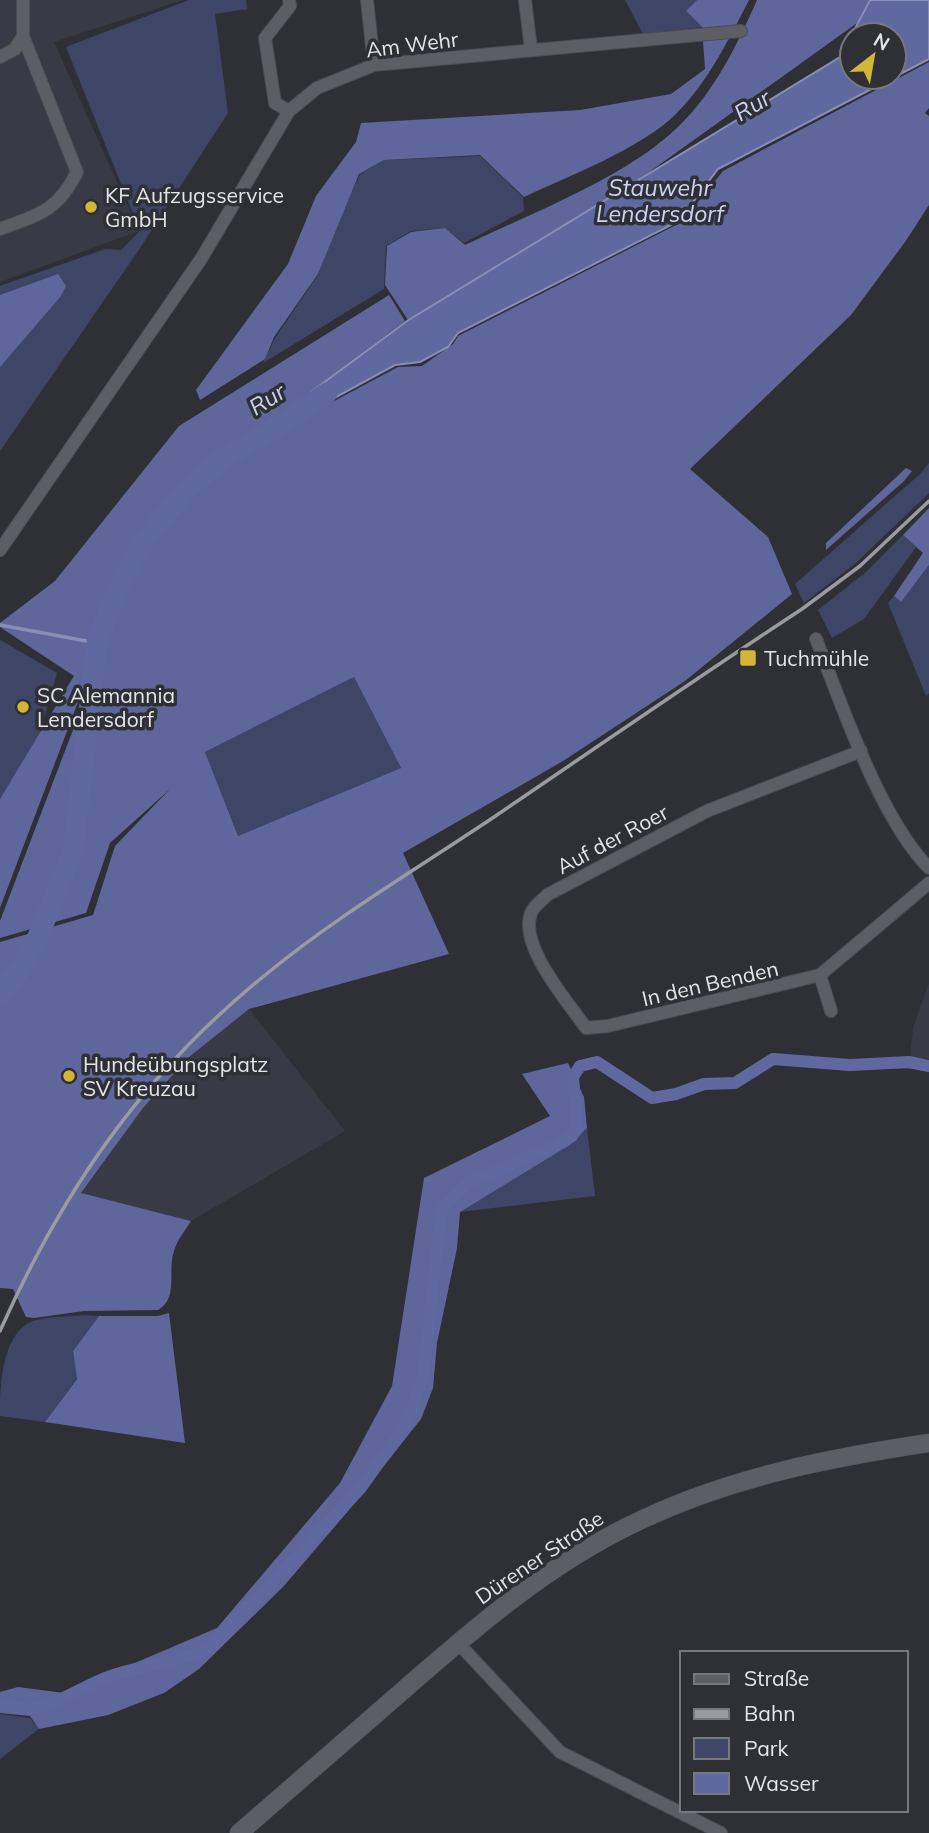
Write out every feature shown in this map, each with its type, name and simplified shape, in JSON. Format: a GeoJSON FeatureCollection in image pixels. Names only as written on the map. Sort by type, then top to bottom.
{"type":"FeatureCollection","features":[{"type":"Feature","properties":{"kind":"main road","name":"Dürener Straße"},"geometry":{"type":"LineString","coordinates":[[239,1833],[458,1643],[521,1592],[615,1533],[721,1487],[835,1458],[929,1443]]}},
{"type":"Feature","properties":{"kind":"street"},"geometry":{"type":"LineString","coordinates":[[0,229],[45,212],[65,195],[77,172],[23,36],[23,0]]}},
{"type":"Feature","properties":{"kind":"street"},"geometry":{"type":"LineString","coordinates":[[289,0],[290,6],[265,38],[275,103],[289,111]]}},
{"type":"Feature","properties":{"kind":"street"},"geometry":{"type":"LineString","coordinates":[[367,0],[374,65]]}},
{"type":"Feature","properties":{"kind":"street"},"geometry":{"type":"LineString","coordinates":[[525,0],[531,49]]}},
{"type":"Feature","properties":{"kind":"street","name":"Am Wehr"},"geometry":{"type":"LineString","coordinates":[[0,550],[201,259],[289,111],[332,79],[374,65],[741,31]]}},
{"type":"Feature","properties":{"kind":"street"},"geometry":{"type":"LineString","coordinates":[[0,57],[15,49],[23,36]]}},
{"type":"Feature","properties":{"kind":"street"},"geometry":{"type":"LineString","coordinates":[[816,639],[861,751],[901,834],[929,868]]}},
{"type":"Feature","properties":{"kind":"street","name":"Auf der Roer"},"geometry":{"type":"LineString","coordinates":[[608,1026],[586,1028],[554,982],[533,948],[528,929],[532,911],[547,895],[706,811],[861,751]]}},
{"type":"Feature","properties":{"kind":"street","name":"In den Benden"},"geometry":{"type":"LineString","coordinates":[[608,1026],[820,975],[929,883]]}},
{"type":"Feature","properties":{"kind":"street"},"geometry":{"type":"LineString","coordinates":[[820,975],[831,1012]]}},
{"type":"Feature","properties":{"kind":"street"},"geometry":{"type":"LineString","coordinates":[[458,1643],[561,1752],[721,1833]]}},
{"type":"Feature","properties":{"kind":"shaded area"},"geometry":{"type":"Polygon","coordinates":[[[0,0],[183,0],[54,42],[139,231],[0,282],[0,0]]]}},
{"type":"Feature","properties":{"kind":"shaded area"},"geometry":{"type":"Polygon","coordinates":[[[697,0],[749,0],[717,60],[688,102],[662,126],[625,150],[524,197],[480,155],[384,160],[359,174],[318,274],[274,337],[265,359],[200,400],[196,390],[288,264],[316,196],[356,142],[361,123],[580,110],[671,94],[705,69],[702,27],[686,11],[697,0]]]}},
{"type":"Feature","properties":{"kind":"shaded area"},"geometry":{"type":"Polygon","coordinates":[[[757,0],[869,0],[858,21],[838,21],[838,37],[606,203],[408,320],[385,285],[387,246],[411,232],[445,228],[465,245],[606,178],[633,162],[679,126],[704,98],[733,50],[757,0]]]}},
{"type":"Feature","properties":{"kind":"shaded area"},"geometry":{"type":"Polygon","coordinates":[[[929,62],[929,108],[925,113],[929,116],[929,205],[851,315],[690,469],[768,537],[792,594],[685,681],[563,761],[403,853],[449,954],[249,1009],[188,1058],[143,1108],[81,1193],[191,1221],[174,1251],[170,1291],[164,1305],[158,1310],[84,1311],[26,1317],[13,1289],[0,1288],[0,942],[93,915],[115,846],[170,789],[110,843],[86,913],[0,938],[0,921],[144,544],[188,493],[224,461],[307,409],[319,409],[398,367],[422,366],[453,344],[458,336],[682,222],[723,171],[874,91],[908,91],[908,73],[929,62]],[[354,677],[205,752],[238,836],[401,768],[354,677]]]}},
{"type":"Feature","properties":{"kind":"shaded area"},"geometry":{"type":"Polygon","coordinates":[[[58,274],[66,286],[61,296],[0,367],[0,295],[58,274]]]}},
{"type":"Feature","properties":{"kind":"shaded area"},"geometry":{"type":"Polygon","coordinates":[[[389,295],[405,321],[310,392],[298,411],[222,456],[186,485],[139,541],[0,908],[0,799],[74,676],[0,627],[0,623],[55,581],[179,426],[389,295]]]}},
{"type":"Feature","properties":{"kind":"shaded area"},"geometry":{"type":"Polygon","coordinates":[[[906,468],[912,471],[904,481],[826,550],[826,543],[906,468]]]}},
{"type":"Feature","properties":{"kind":"shaded area"},"geometry":{"type":"Polygon","coordinates":[[[929,508],[929,565],[901,602],[894,596],[923,553],[903,535],[929,508]]]}},
{"type":"Feature","properties":{"kind":"shaded area"},"geometry":{"type":"Polygon","coordinates":[[[929,983],[929,1059],[910,1058],[913,1028],[929,983]]]}},
{"type":"Feature","properties":{"kind":"shaded area"},"geometry":{"type":"Polygon","coordinates":[[[249,1009],[345,1131],[191,1221],[81,1194],[143,1108],[188,1058],[249,1009]]]}},
{"type":"Feature","properties":{"kind":"shaded area"},"geometry":{"type":"Polygon","coordinates":[[[568,1063],[584,1097],[587,1128],[570,1145],[460,1212],[457,1248],[437,1343],[433,1388],[421,1419],[349,1510],[283,1587],[199,1669],[164,1693],[108,1715],[39,1729],[30,1716],[0,1713],[0,1692],[18,1687],[64,1693],[217,1628],[340,1483],[392,1386],[424,1178],[550,1116],[522,1074],[568,1063]]]}},
{"type":"Feature","properties":{"kind":"shaded area"},"geometry":{"type":"Polygon","coordinates":[[[169,1313],[185,1443],[45,1422],[77,1379],[73,1351],[99,1316],[158,1316],[169,1313]]]}},
{"type":"Feature","properties":{"kind":"green space"},"geometry":{"type":"Polygon","coordinates":[[[189,0],[246,0],[247,9],[215,14],[228,113],[138,251],[0,451],[0,286],[105,249],[121,250],[140,231],[66,47],[189,0]]]}},
{"type":"Feature","properties":{"kind":"green space"},"geometry":{"type":"Polygon","coordinates":[[[625,0],[697,0],[686,11],[702,27],[643,34],[625,0]]]}},
{"type":"Feature","properties":{"kind":"green space"},"geometry":{"type":"Polygon","coordinates":[[[480,156],[523,197],[524,211],[464,243],[445,228],[411,231],[386,246],[384,289],[263,363],[275,338],[318,275],[339,219],[360,174],[384,160],[480,156]]]}},
{"type":"Feature","properties":{"kind":"green space"},"geometry":{"type":"Polygon","coordinates":[[[929,463],[929,493],[856,563],[804,603],[795,584],[920,474],[929,463]]]}},
{"type":"Feature","properties":{"kind":"green space"},"geometry":{"type":"Polygon","coordinates":[[[903,535],[916,547],[864,619],[832,638],[818,610],[866,572],[903,535]]]}},
{"type":"Feature","properties":{"kind":"green space"},"geometry":{"type":"Polygon","coordinates":[[[929,565],[929,693],[926,696],[888,603],[894,596],[901,602],[929,565]]]}},
{"type":"Feature","properties":{"kind":"green space","name":"SC Alemannia Lendersdorf"},"geometry":{"type":"Polygon","coordinates":[[[0,640],[57,673],[37,742],[0,799],[0,640]]]}},
{"type":"Feature","properties":{"kind":"green space"},"geometry":{"type":"Polygon","coordinates":[[[354,677],[401,768],[238,836],[205,752],[354,677]]]}},
{"type":"Feature","properties":{"kind":"green space"},"geometry":{"type":"Polygon","coordinates":[[[587,1128],[595,1196],[459,1212],[570,1145],[587,1128]]]}},
{"type":"Feature","properties":{"kind":"green space"},"geometry":{"type":"Polygon","coordinates":[[[99,1316],[73,1351],[77,1378],[45,1422],[0,1416],[4,1363],[14,1337],[22,1327],[51,1317],[99,1316]]]}},
{"type":"Feature","properties":{"kind":"green space"},"geometry":{"type":"Polygon","coordinates":[[[0,1714],[30,1718],[39,1729],[0,1759],[0,1714]]]}},
{"type":"Feature","properties":{"kind":"water","name":"Stauwehr Lendersdorf"},"geometry":{"type":"Polygon","coordinates":[[[870,0],[929,0],[929,59],[908,70],[908,21],[859,21],[870,0]]]}},
{"type":"Feature","properties":{"kind":"water","name":"Stauwehr Lendersdorf"},"geometry":{"type":"Polygon","coordinates":[[[838,58],[838,91],[868,91],[718,169],[679,221],[458,333],[448,347],[420,362],[395,365],[318,407],[305,406],[311,392],[407,321],[838,58]]]}},
{"type":"Feature","properties":{"kind":"waterway","name":"Rur"},"geometry":{"type":"LineString","coordinates":[[0,994],[18,973],[37,939],[73,852],[97,643],[116,593],[143,542],[187,489],[222,459],[327,393]]}},
{"type":"Feature","properties":{"kind":"waterway"},"geometry":{"type":"LineString","coordinates":[[0,625],[97,643]]}},
{"type":"Feature","properties":{"kind":"waterway"},"geometry":{"type":"LineString","coordinates":[[0,1705],[23,1709],[49,1704],[111,1676],[185,1657],[211,1647],[360,1489],[397,1437],[414,1406],[424,1370],[439,1229],[444,1206],[471,1181],[553,1147],[572,1136],[577,1128],[573,1077],[580,1066],[597,1062],[652,1098],[676,1094],[704,1084],[735,1083],[773,1059],[850,1065],[909,1062],[929,1066]]}},
{"type":"Feature","properties":{"kind":"railway"},"geometry":{"type":"LineString","coordinates":[[0,1331],[51,1230],[110,1137],[144,1094],[220,1014],[264,976],[347,914],[802,609],[860,566],[929,501]]}},
{"type":"Feature","properties":{"kind":"place","name":"KF Aufzugsservice GmbH"},"geometry":{"type":"Point","coordinates":[91,207]}},
{"type":"Feature","properties":{"kind":"place","name":"Tuchmühle"},"geometry":{"type":"Point","coordinates":[748,658]}},
{"type":"Feature","properties":{"kind":"place","name":"SC Alemannia Lendersdorf"},"geometry":{"type":"Point","coordinates":[23,707]}},
{"type":"Feature","properties":{"kind":"place","name":"Hundeübungsplatz SV Kreuzau"},"geometry":{"type":"Point","coordinates":[69,1076]}}]}
